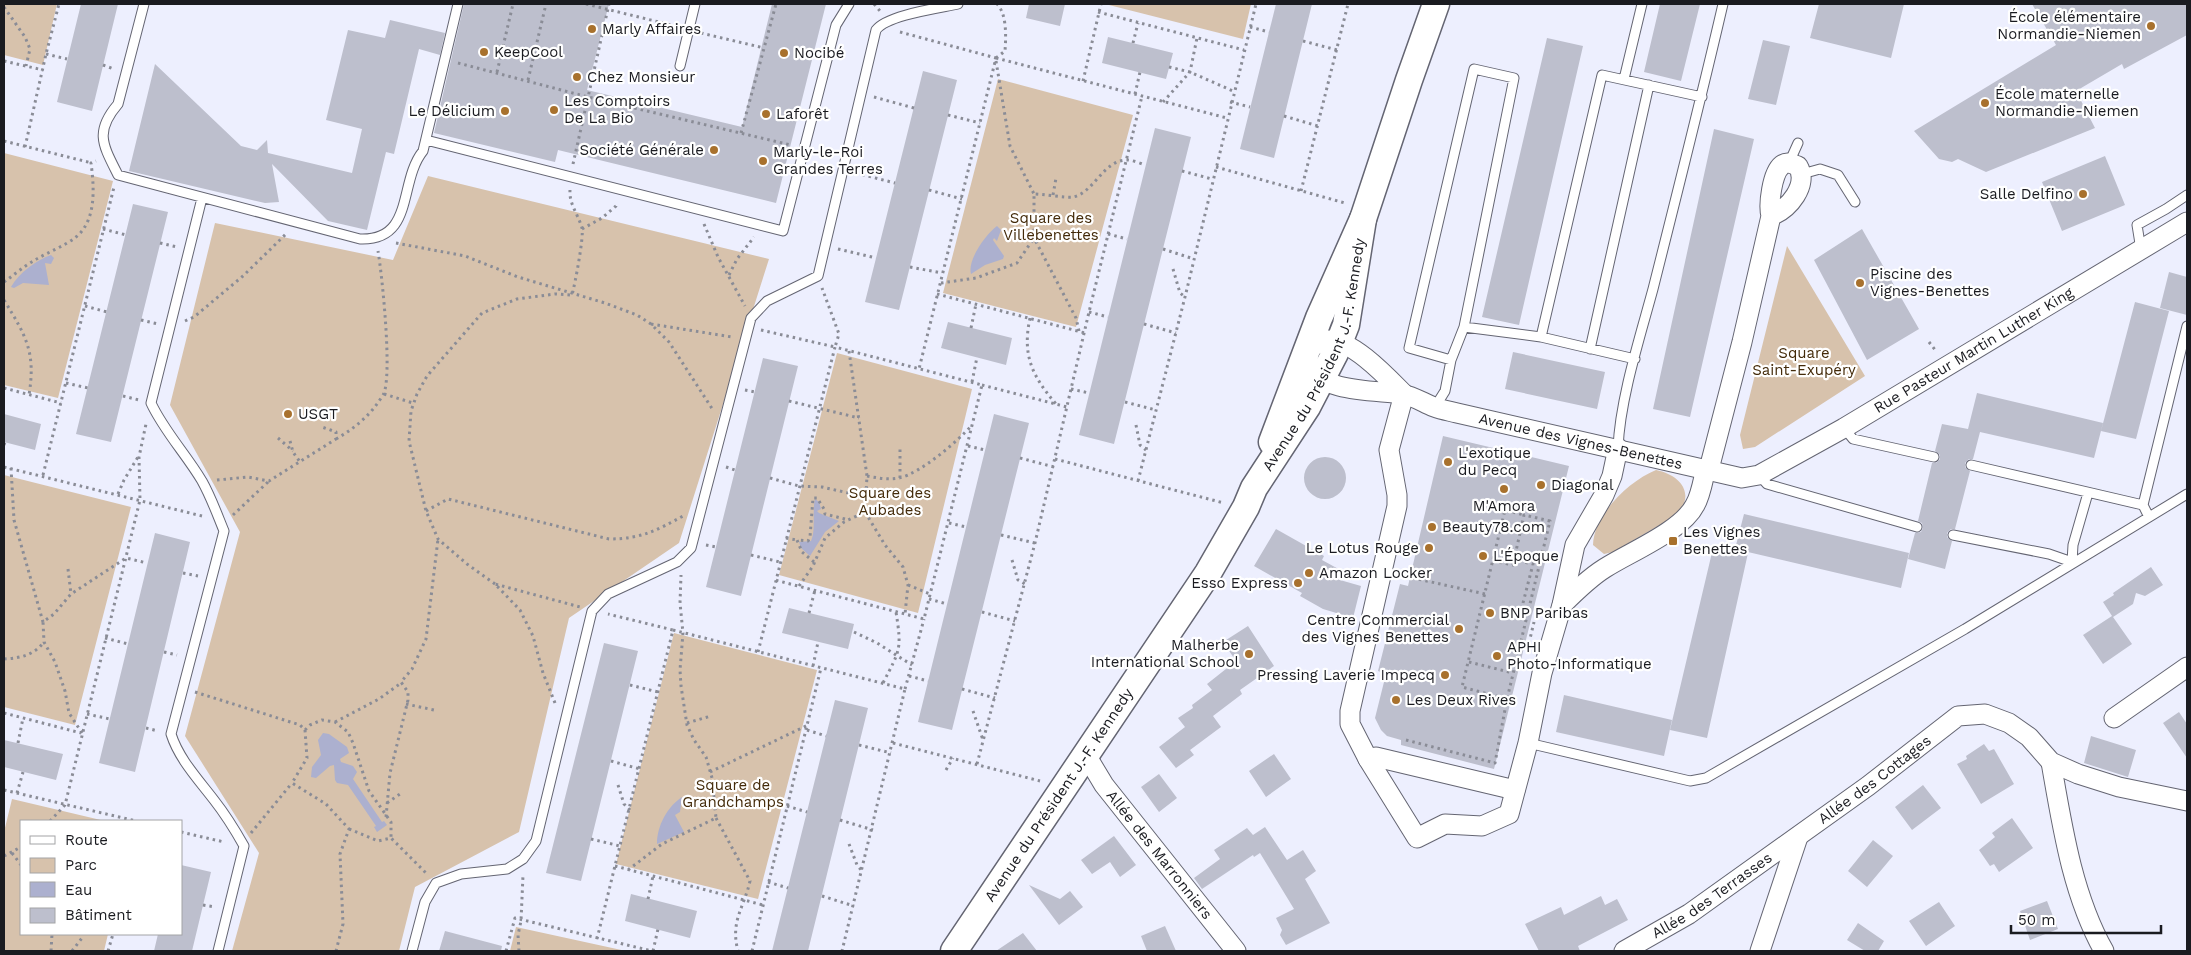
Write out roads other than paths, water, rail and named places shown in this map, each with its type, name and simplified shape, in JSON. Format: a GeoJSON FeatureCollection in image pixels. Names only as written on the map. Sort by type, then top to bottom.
{"type":"FeatureCollection","features":[{"type":"Feature","properties":{"kind":"main road","name":"Avenue du Président J.-F. Kennedy"},"geometry":{"type":"LineString","coordinates":[[1251,496],[1319,318],[1365,214],[1436,4]]}},
{"type":"Feature","properties":{"kind":"main road","name":"Avenue du Président J.-F. Kennedy"},"geometry":{"type":"LineString","coordinates":[[954,951],[1208,573],[1251,496],[1307,407],[1322,380],[1346,325],[1365,214]]}},
{"type":"Feature","properties":{"kind":"street"},"geometry":{"type":"LineString","coordinates":[[1562,605],[1580,587],[1605,568],[1654,540],[1686,517],[1696,504],[1708,469],[1742,342],[1771,216],[1768,206],[1776,174],[1782,165],[1796,168],[1802,183],[1798,192],[1780,213],[1771,216]]}},
{"type":"Feature","properties":{"kind":"street","name":"Rue Pasteur Martin Luther King"},"geometry":{"type":"LineString","coordinates":[[1759,475],[1844,428],[2187,222]]}},
{"type":"Feature","properties":{"kind":"street"},"geometry":{"type":"LineString","coordinates":[[1322,380],[1309,365],[1307,350],[1318,343],[1328,340],[1338,342]]}},
{"type":"Feature","properties":{"kind":"street","name":"Avenue des Vignes-Benettes"},"geometry":{"type":"LineString","coordinates":[[1338,342],[1355,351],[1383,373],[1404,394]]}},
{"type":"Feature","properties":{"kind":"street","name":"Avenue des Vignes-Benettes"},"geometry":{"type":"LineString","coordinates":[[1322,380],[1376,392],[1404,394],[1435,407],[1742,478],[1759,475]]}},
{"type":"Feature","properties":{"kind":"street"},"geometry":{"type":"LineString","coordinates":[[1404,394],[1389,450],[1398,506],[1350,711],[1350,724],[1368,759],[1417,838],[1445,824],[1482,826],[1509,814],[1528,743],[1542,673],[1562,605],[1575,545],[1604,495],[1612,476],[1618,448]]}},
{"type":"Feature","properties":{"kind":"street"},"geometry":{"type":"LineString","coordinates":[[1575,545],[1580,559],[1589,567],[1605,568]]}},
{"type":"Feature","properties":{"kind":"street"},"geometry":{"type":"LineString","coordinates":[[2114,718],[2187,666]]}},
{"type":"Feature","properties":{"kind":"street","name":"Allée des Cottages"},"geometry":{"type":"LineString","coordinates":[[1798,837],[1868,786],[1958,716],[1985,714],[2009,723],[2029,737],[2051,762]]}},
{"type":"Feature","properties":{"kind":"street","name":"Allée des Marronniers"},"geometry":{"type":"LineString","coordinates":[[1086,755],[1104,784],[1236,951]]}},
{"type":"Feature","properties":{"kind":"street"},"geometry":{"type":"LineString","coordinates":[[1368,759],[1376,757],[1515,790]]}},
{"type":"Feature","properties":{"kind":"street"},"geometry":{"type":"LineString","coordinates":[[2051,762],[2078,774],[2119,787],[2187,801]]}},
{"type":"Feature","properties":{"kind":"street"},"geometry":{"type":"LineString","coordinates":[[2051,762],[2074,878],[2097,938],[2104,951]]}},
{"type":"Feature","properties":{"kind":"street"},"geometry":{"type":"LineString","coordinates":[[1760,951],[1798,837]]}},
{"type":"Feature","properties":{"kind":"street","name":"Allée des Terrasses"},"geometry":{"type":"LineString","coordinates":[[1624,951],[1689,914],[1798,837]]}},
{"type":"Feature","properties":{"kind":"lane"},"geometry":{"type":"LineString","coordinates":[[144,4],[118,104],[102,129],[102,144],[116,172],[202,198],[360,239],[375,239],[391,230],[398,220],[414,162],[423,151],[458,4]]}},
{"type":"Feature","properties":{"kind":"lane"},"geometry":{"type":"LineString","coordinates":[[680,66],[695,4]]}},
{"type":"Feature","properties":{"kind":"lane"},"geometry":{"type":"LineString","coordinates":[[426,140],[783,232],[836,25],[849,4]]}},
{"type":"Feature","properties":{"kind":"lane"},"geometry":{"type":"LineString","coordinates":[[412,951],[425,902],[436,883],[461,874],[507,869],[524,859],[536,841],[592,611],[601,599],[617,588],[667,567],[681,559],[691,548],[747,327],[751,318],[767,301],[818,276],[861,93],[879,26],[899,18],[958,4]]}},
{"type":"Feature","properties":{"kind":"lane"},"geometry":{"type":"LineString","coordinates":[[1624,79],[1642,4]]}},
{"type":"Feature","properties":{"kind":"lane"},"geometry":{"type":"LineString","coordinates":[[1618,448],[1619,430],[1635,359],[1702,97],[1723,4]]}},
{"type":"Feature","properties":{"kind":"lane"},"geometry":{"type":"LineString","coordinates":[[1435,407],[1445,391],[1451,360],[1464,327],[1514,78],[1474,69],[1409,348],[1451,360]]}},
{"type":"Feature","properties":{"kind":"lane"},"geometry":{"type":"LineString","coordinates":[[1540,337],[1602,75],[1702,97]]}},
{"type":"Feature","properties":{"kind":"lane"},"geometry":{"type":"LineString","coordinates":[[1590,349],[1649,85]]}},
{"type":"Feature","properties":{"kind":"lane"},"geometry":{"type":"LineString","coordinates":[[1798,143],[1796,168],[1820,170],[1838,175],[1855,202]]}},
{"type":"Feature","properties":{"kind":"lane"},"geometry":{"type":"LineString","coordinates":[[2141,250],[2137,225],[2187,195]]}},
{"type":"Feature","properties":{"kind":"lane"},"geometry":{"type":"LineString","coordinates":[[202,198],[151,403],[170,436],[202,481],[224,531],[171,734],[175,746],[243,845],[218,951]]}},
{"type":"Feature","properties":{"kind":"lane"},"geometry":{"type":"LineString","coordinates":[[2149,517],[2143,505],[2187,326]]}},
{"type":"Feature","properties":{"kind":"lane"},"geometry":{"type":"LineString","coordinates":[[1464,327],[1540,337],[1635,359]]}},
{"type":"Feature","properties":{"kind":"lane"},"geometry":{"type":"LineString","coordinates":[[1844,428],[1853,438],[1934,457]]}},
{"type":"Feature","properties":{"kind":"lane"},"geometry":{"type":"LineString","coordinates":[[1971,465],[2143,505]]}},
{"type":"Feature","properties":{"kind":"lane"},"geometry":{"type":"LineString","coordinates":[[1759,475],[1767,484],[1917,527]]}},
{"type":"Feature","properties":{"kind":"lane"},"geometry":{"type":"LineString","coordinates":[[2072,562],[2074,545],[2088,493]]}},
{"type":"Feature","properties":{"kind":"lane"},"geometry":{"type":"LineString","coordinates":[[1528,743],[1690,781],[1706,778],[1965,629],[2072,562],[2187,494]]}},
{"type":"Feature","properties":{"kind":"lane"},"geometry":{"type":"LineString","coordinates":[[1953,535],[2049,554],[2072,562]]}},
{"type":"Feature","properties":{"kind":"water"},"geometry":{"type":"Polygon","coordinates":[[[997,226],[1001,230],[997,241],[994,238],[993,240],[1004,256],[1003,259],[985,265],[971,274],[975,255],[983,241],[997,226]]]}},
{"type":"Feature","properties":{"kind":"water"},"geometry":{"type":"Polygon","coordinates":[[[51,255],[54,258],[51,264],[45,263],[49,285],[23,283],[14,288],[11,287],[28,268],[51,255]]]}},
{"type":"Feature","properties":{"kind":"water"},"geometry":{"type":"Polygon","coordinates":[[[815,499],[819,502],[821,509],[817,511],[819,513],[839,521],[825,532],[810,556],[801,548],[799,542],[811,541],[815,499]]]}},
{"type":"Feature","properties":{"kind":"water"},"geometry":{"type":"Polygon","coordinates":[[[323,733],[329,734],[347,747],[349,753],[340,759],[341,762],[353,766],[357,772],[353,779],[382,822],[384,821],[387,825],[377,832],[374,827],[376,826],[348,785],[337,783],[335,780],[334,765],[330,766],[316,778],[311,777],[312,767],[321,755],[318,740],[323,733]]]}},
{"type":"Feature","properties":{"kind":"water"},"geometry":{"type":"Polygon","coordinates":[[[682,797],[680,812],[675,815],[684,832],[657,844],[659,830],[667,812],[682,797]]]}},
{"type":"Feature","properties":{"kind":"place","name":"École élémentaire Normandie-Niemen"},"geometry":{"type":"Point","coordinates":[2151,26]}},
{"type":"Feature","properties":{"kind":"place","name":"Marly Affaires"},"geometry":{"type":"Point","coordinates":[592,29]}},
{"type":"Feature","properties":{"kind":"place","name":"KeepCool"},"geometry":{"type":"Point","coordinates":[484,52]}},
{"type":"Feature","properties":{"kind":"place","name":"Nocibé"},"geometry":{"type":"Point","coordinates":[784,53]}},
{"type":"Feature","properties":{"kind":"place","name":"Chez Monsieur"},"geometry":{"type":"Point","coordinates":[577,77]}},
{"type":"Feature","properties":{"kind":"place","name":"École maternelle Normandie-Niemen"},"geometry":{"type":"Point","coordinates":[1985,103]}},
{"type":"Feature","properties":{"kind":"place","name":"Les Comptoirs De La Bio"},"geometry":{"type":"Point","coordinates":[554,110]}},
{"type":"Feature","properties":{"kind":"place","name":"Le Délicium"},"geometry":{"type":"Point","coordinates":[505,111]}},
{"type":"Feature","properties":{"kind":"place","name":"Laforêt"},"geometry":{"type":"Point","coordinates":[766,114]}},
{"type":"Feature","properties":{"kind":"place","name":"Société Générale"},"geometry":{"type":"Point","coordinates":[714,150]}},
{"type":"Feature","properties":{"kind":"place","name":"Marly-le-Roi Grandes Terres"},"geometry":{"type":"Point","coordinates":[763,161]}},
{"type":"Feature","properties":{"kind":"place","name":"Salle Delfino"},"geometry":{"type":"Point","coordinates":[2083,194]}},
{"type":"Feature","properties":{"kind":"place","name":"Piscine des Vignes-Benettes"},"geometry":{"type":"Point","coordinates":[1860,283]}},
{"type":"Feature","properties":{"kind":"place","name":"USGT"},"geometry":{"type":"Point","coordinates":[288,414]}},
{"type":"Feature","properties":{"kind":"place","name":"L'exotique du Pecq"},"geometry":{"type":"Point","coordinates":[1448,462]}},
{"type":"Feature","properties":{"kind":"place","name":"Diagonal"},"geometry":{"type":"Point","coordinates":[1541,485]}},
{"type":"Feature","properties":{"kind":"place","name":"M'Amora"},"geometry":{"type":"Point","coordinates":[1504,489]}},
{"type":"Feature","properties":{"kind":"place","name":"Beauty78.com"},"geometry":{"type":"Point","coordinates":[1432,527]}},
{"type":"Feature","properties":{"kind":"place","name":"Les Vignes Benettes"},"geometry":{"type":"Point","coordinates":[1673,541]}},
{"type":"Feature","properties":{"kind":"place","name":"Le Lotus Rouge"},"geometry":{"type":"Point","coordinates":[1429,548]}},
{"type":"Feature","properties":{"kind":"place","name":"L'Époque"},"geometry":{"type":"Point","coordinates":[1483,556]}},
{"type":"Feature","properties":{"kind":"place","name":"Amazon Locker"},"geometry":{"type":"Point","coordinates":[1309,573]}},
{"type":"Feature","properties":{"kind":"place","name":"Esso Express"},"geometry":{"type":"Point","coordinates":[1298,583]}},
{"type":"Feature","properties":{"kind":"place","name":"BNP Paribas"},"geometry":{"type":"Point","coordinates":[1490,613]}},
{"type":"Feature","properties":{"kind":"place","name":"Centre Commercial des Vignes Benettes"},"geometry":{"type":"Point","coordinates":[1459,629]}},
{"type":"Feature","properties":{"kind":"place","name":"Malherbe International School"},"geometry":{"type":"Point","coordinates":[1249,654]}},
{"type":"Feature","properties":{"kind":"place","name":"APHI Photo-Informatique"},"geometry":{"type":"Point","coordinates":[1497,656]}},
{"type":"Feature","properties":{"kind":"place","name":"Pressing Laverie Impecq"},"geometry":{"type":"Point","coordinates":[1445,675]}},
{"type":"Feature","properties":{"kind":"place","name":"Les Deux Rives"},"geometry":{"type":"Point","coordinates":[1396,700]}},
{"type":"Feature","properties":{"kind":"park label","name":"Square des Villebenettes"},"geometry":{"type":"Point","coordinates":[1051,226]}},
{"type":"Feature","properties":{"kind":"park label","name":"Square Saint-Exupéry"},"geometry":{"type":"Point","coordinates":[1804,362]}},
{"type":"Feature","properties":{"kind":"park label","name":"Square des Aubades"},"geometry":{"type":"Point","coordinates":[890,502]}},
{"type":"Feature","properties":{"kind":"park label","name":"Square de Grandchamps"},"geometry":{"type":"Point","coordinates":[733,794]}}]}
